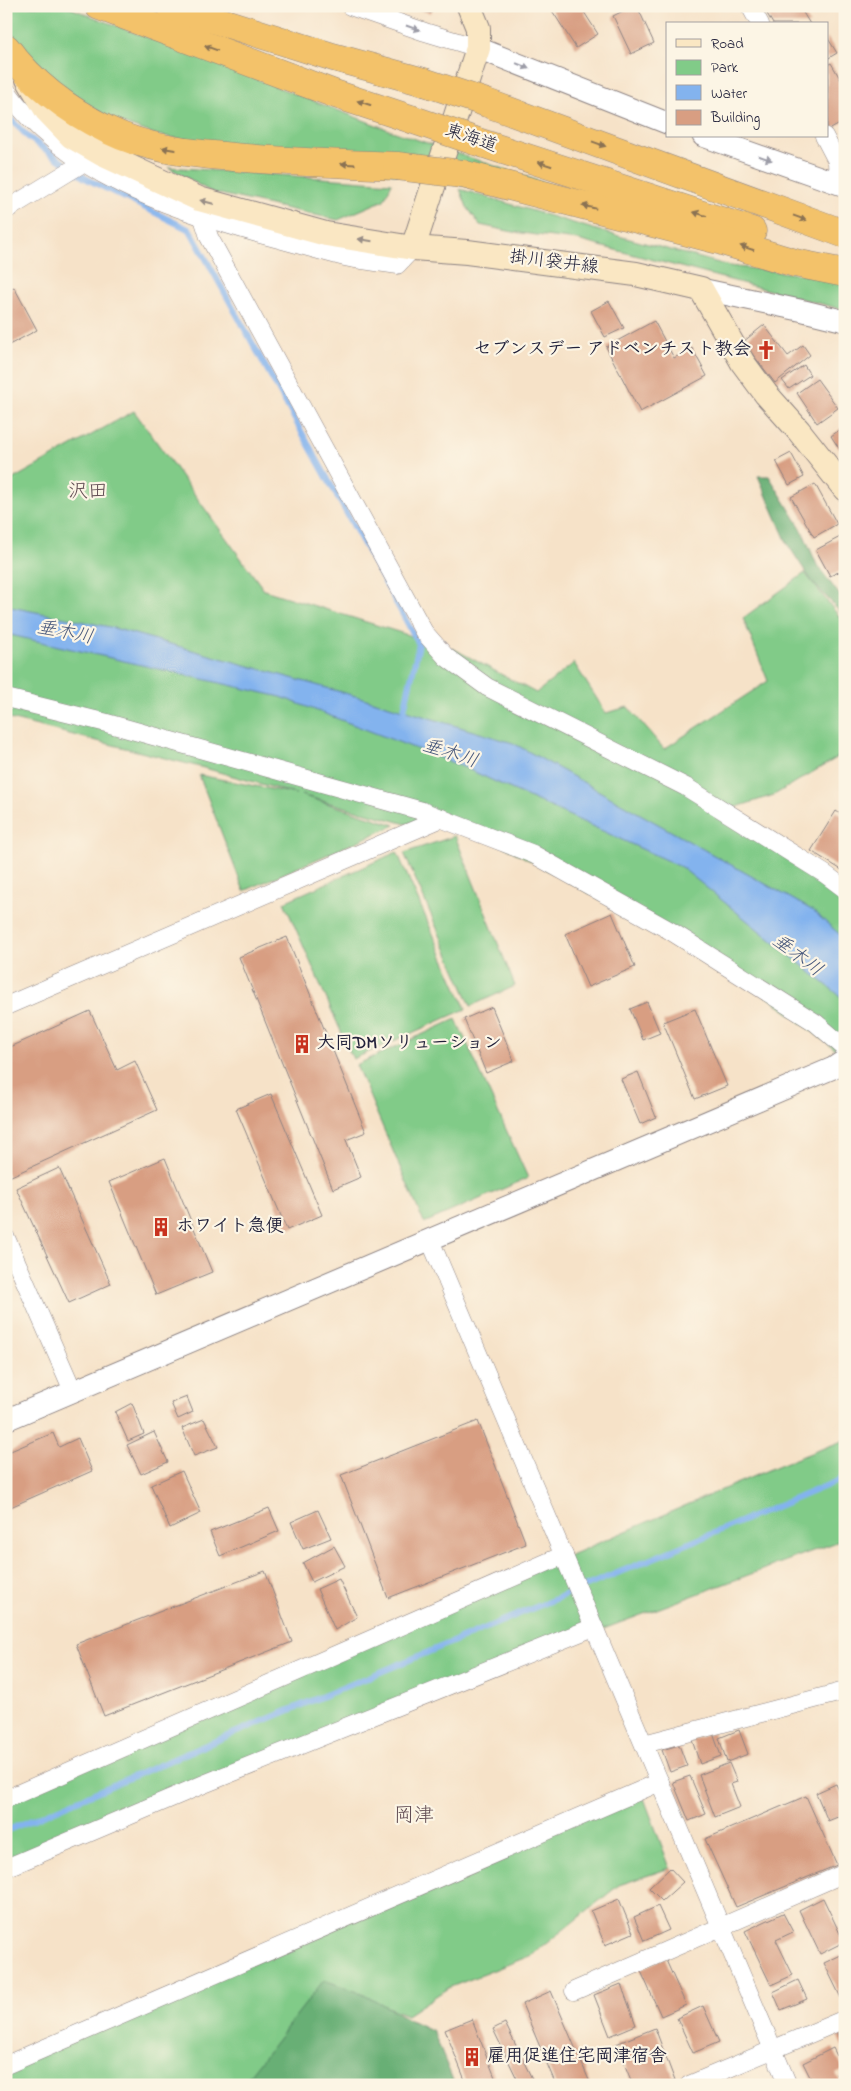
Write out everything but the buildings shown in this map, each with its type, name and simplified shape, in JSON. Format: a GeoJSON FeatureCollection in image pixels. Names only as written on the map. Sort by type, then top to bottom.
{"type":"FeatureCollection","features":[{"type":"Feature","properties":{"kind":"highway","name":"東海道"},"geometry":{"type":"LineString","coordinates":[[99,6],[335,94],[800,247],[845,265]]}},
{"type":"Feature","properties":{"kind":"highway"},"geometry":{"type":"LineString","coordinates":[[171,6],[332,57],[424,82],[487,103],[845,234]]}},
{"type":"Feature","properties":{"kind":"highway"},"geometry":{"type":"LineString","coordinates":[[234,6],[332,57]]}},
{"type":"Feature","properties":{"kind":"highway"},"geometry":{"type":"LineString","coordinates":[[11,69],[109,131],[156,147],[200,154],[287,161],[397,166],[462,174],[722,241],[795,263],[845,274]]}},
{"type":"Feature","properties":{"kind":"main road"},"geometry":{"type":"LineString","coordinates":[[413,248],[478,48],[478,28],[469,6]]}},
{"type":"Feature","properties":{"kind":"main road","name":"掛川袋井線"},"geometry":{"type":"LineString","coordinates":[[11,69],[47,112],[71,136],[102,154],[198,199],[326,234],[413,248],[467,252],[636,274],[701,289]]}},
{"type":"Feature","properties":{"kind":"main road"},"geometry":{"type":"LineString","coordinates":[[701,289],[743,363],[766,394],[799,431],[845,489]]}},
{"type":"Feature","properties":{"kind":"street"},"geometry":{"type":"LineString","coordinates":[[350,6],[478,48],[666,123]]}},
{"type":"Feature","properties":{"kind":"street"},"geometry":{"type":"LineString","coordinates":[[750,6],[759,22]]}},
{"type":"Feature","properties":{"kind":"street"},"geometry":{"type":"LineString","coordinates":[[11,69],[19,108],[47,135],[83,163],[143,195],[203,218],[346,257],[397,265],[413,248]]}},
{"type":"Feature","properties":{"kind":"street"},"geometry":{"type":"LineString","coordinates":[[709,138],[841,185],[837,160],[825,138]]}},
{"type":"Feature","properties":{"kind":"street"},"geometry":{"type":"LineString","coordinates":[[6,210],[83,163]]}},
{"type":"Feature","properties":{"kind":"street"},"geometry":{"type":"LineString","coordinates":[[203,218],[209,237],[424,632],[446,657],[488,687],[686,787],[825,874],[845,889]]}},
{"type":"Feature","properties":{"kind":"street"},"geometry":{"type":"LineString","coordinates":[[701,289],[845,321]]}},
{"type":"Feature","properties":{"kind":"street"},"geometry":{"type":"LineString","coordinates":[[6,698],[103,722],[422,811],[533,854],[669,930],[816,1023],[845,1048]]}},
{"type":"Feature","properties":{"kind":"street"},"geometry":{"type":"LineString","coordinates":[[6,1006],[442,818]]}},
{"type":"Feature","properties":{"kind":"street"},"geometry":{"type":"LineString","coordinates":[[6,1420],[824,1072],[845,1060]]}},
{"type":"Feature","properties":{"kind":"street"},"geometry":{"type":"LineString","coordinates":[[6,1238],[73,1391]]}},
{"type":"Feature","properties":{"kind":"street"},"geometry":{"type":"LineString","coordinates":[[430,1240],[788,2085]]}},
{"type":"Feature","properties":{"kind":"street"},"geometry":{"type":"LineString","coordinates":[[6,1800],[564,1555]]}},
{"type":"Feature","properties":{"kind":"street"},"geometry":{"type":"LineString","coordinates":[[6,1868],[592,1622]]}},
{"type":"Feature","properties":{"kind":"street"},"geometry":{"type":"LineString","coordinates":[[644,1744],[845,1691]]}},
{"type":"Feature","properties":{"kind":"street"},"geometry":{"type":"LineString","coordinates":[[6,2065],[660,1782]]}},
{"type":"Feature","properties":{"kind":"street"},"geometry":{"type":"LineString","coordinates":[[574,1991],[845,1873]]}},
{"type":"Feature","properties":{"kind":"street"},"geometry":{"type":"LineString","coordinates":[[690,2085],[845,2018]]}},
{"type":"Feature","properties":{"kind":"green space"},"geometry":{"type":"Polygon","coordinates":[[[6,6],[65,6],[392,131],[632,213],[157,135],[113,120],[67,91],[31,61],[6,28],[6,6]]]}},
{"type":"Feature","properties":{"kind":"green space"},"geometry":{"type":"Polygon","coordinates":[[[168,167],[392,183],[384,200],[338,220],[211,192],[168,167]]]}},
{"type":"Feature","properties":{"kind":"green space"},"geometry":{"type":"Polygon","coordinates":[[[460,189],[600,231],[730,266],[832,278],[845,283],[845,310],[577,240],[513,232],[480,225],[467,207],[460,189]]]}},
{"type":"Feature","properties":{"kind":"green space"},"geometry":{"type":"Polygon","coordinates":[[[134,411],[264,590],[456,650],[536,693],[574,663],[606,713],[628,707],[664,749],[768,681],[743,618],[805,573],[845,624],[845,753],[774,795],[724,811],[845,890],[845,1057],[741,976],[443,813],[406,824],[301,795],[395,825],[244,891],[199,775],[296,794],[208,769],[6,718],[6,483],[134,411]]]}},
{"type":"Feature","properties":{"kind":"green space"},"geometry":{"type":"Polygon","coordinates":[[[758,476],[769,476],[801,528],[817,565],[845,602],[845,617],[813,583],[788,545],[758,476]]]}},
{"type":"Feature","properties":{"kind":"green space"},"geometry":{"type":"Polygon","coordinates":[[[455,836],[515,986],[471,1006],[404,853],[455,836]]]}},
{"type":"Feature","properties":{"kind":"green space"},"geometry":{"type":"Polygon","coordinates":[[[397,852],[466,1009],[353,1059],[284,902],[397,852]]]}},
{"type":"Feature","properties":{"kind":"green space"},"geometry":{"type":"Polygon","coordinates":[[[456,1019],[528,1178],[424,1223],[356,1065],[456,1019]]]}},
{"type":"Feature","properties":{"kind":"green space"},"geometry":{"type":"Polygon","coordinates":[[[845,1440],[845,1539],[418,1698],[6,1861],[6,1798],[782,1464],[845,1440]]]}},
{"type":"Feature","properties":{"kind":"green space"},"geometry":{"type":"Polygon","coordinates":[[[641,1790],[670,1868],[619,1885],[532,1955],[448,1988],[407,2015],[382,2005],[364,1994],[248,2077],[233,2085],[6,2085],[6,2070],[641,1790]]]}},
{"type":"Feature","properties":{"kind":"green space"},"geometry":{"type":"Polygon","coordinates":[[[324,1980],[364,1994],[433,2031],[455,2085],[233,2085],[248,2077],[324,1980]]]}},
{"type":"Feature","properties":{"kind":"water","name":"垂木川"},"geometry":{"type":"Polygon","coordinates":[[[6,606],[110,627],[366,699],[513,743],[812,910],[845,939],[845,1000],[681,867],[461,766],[281,697],[6,634],[6,606]]]}},
{"type":"Feature","properties":{"kind":"waterway"},"geometry":{"type":"LineString","coordinates":[[6,114],[28,137],[85,178],[190,230],[419,644],[402,719]]}},
{"type":"Feature","properties":{"kind":"waterway"},"geometry":{"type":"LineString","coordinates":[[6,1831],[201,1747],[845,1478]]}},
{"type":"Feature","properties":{"kind":"place","name":"セブンスデー アドベンチスト教会"},"geometry":{"type":"Point","coordinates":[766,350]}},
{"type":"Feature","properties":{"kind":"place","name":"大同DMソリューション"},"geometry":{"type":"Point","coordinates":[302,1044]}},
{"type":"Feature","properties":{"kind":"place","name":"ホワイト急便"},"geometry":{"type":"Point","coordinates":[161,1227]}},
{"type":"Feature","properties":{"kind":"place","name":"雇用促進住宅岡津宿舎"},"geometry":{"type":"Point","coordinates":[472,2057]}},
{"type":"Feature","properties":{"kind":"district","name":"沢田"},"geometry":{"type":"Point","coordinates":[88,492]}},
{"type":"Feature","properties":{"kind":"district","name":"岡津"},"geometry":{"type":"Point","coordinates":[414,1816]}}]}
